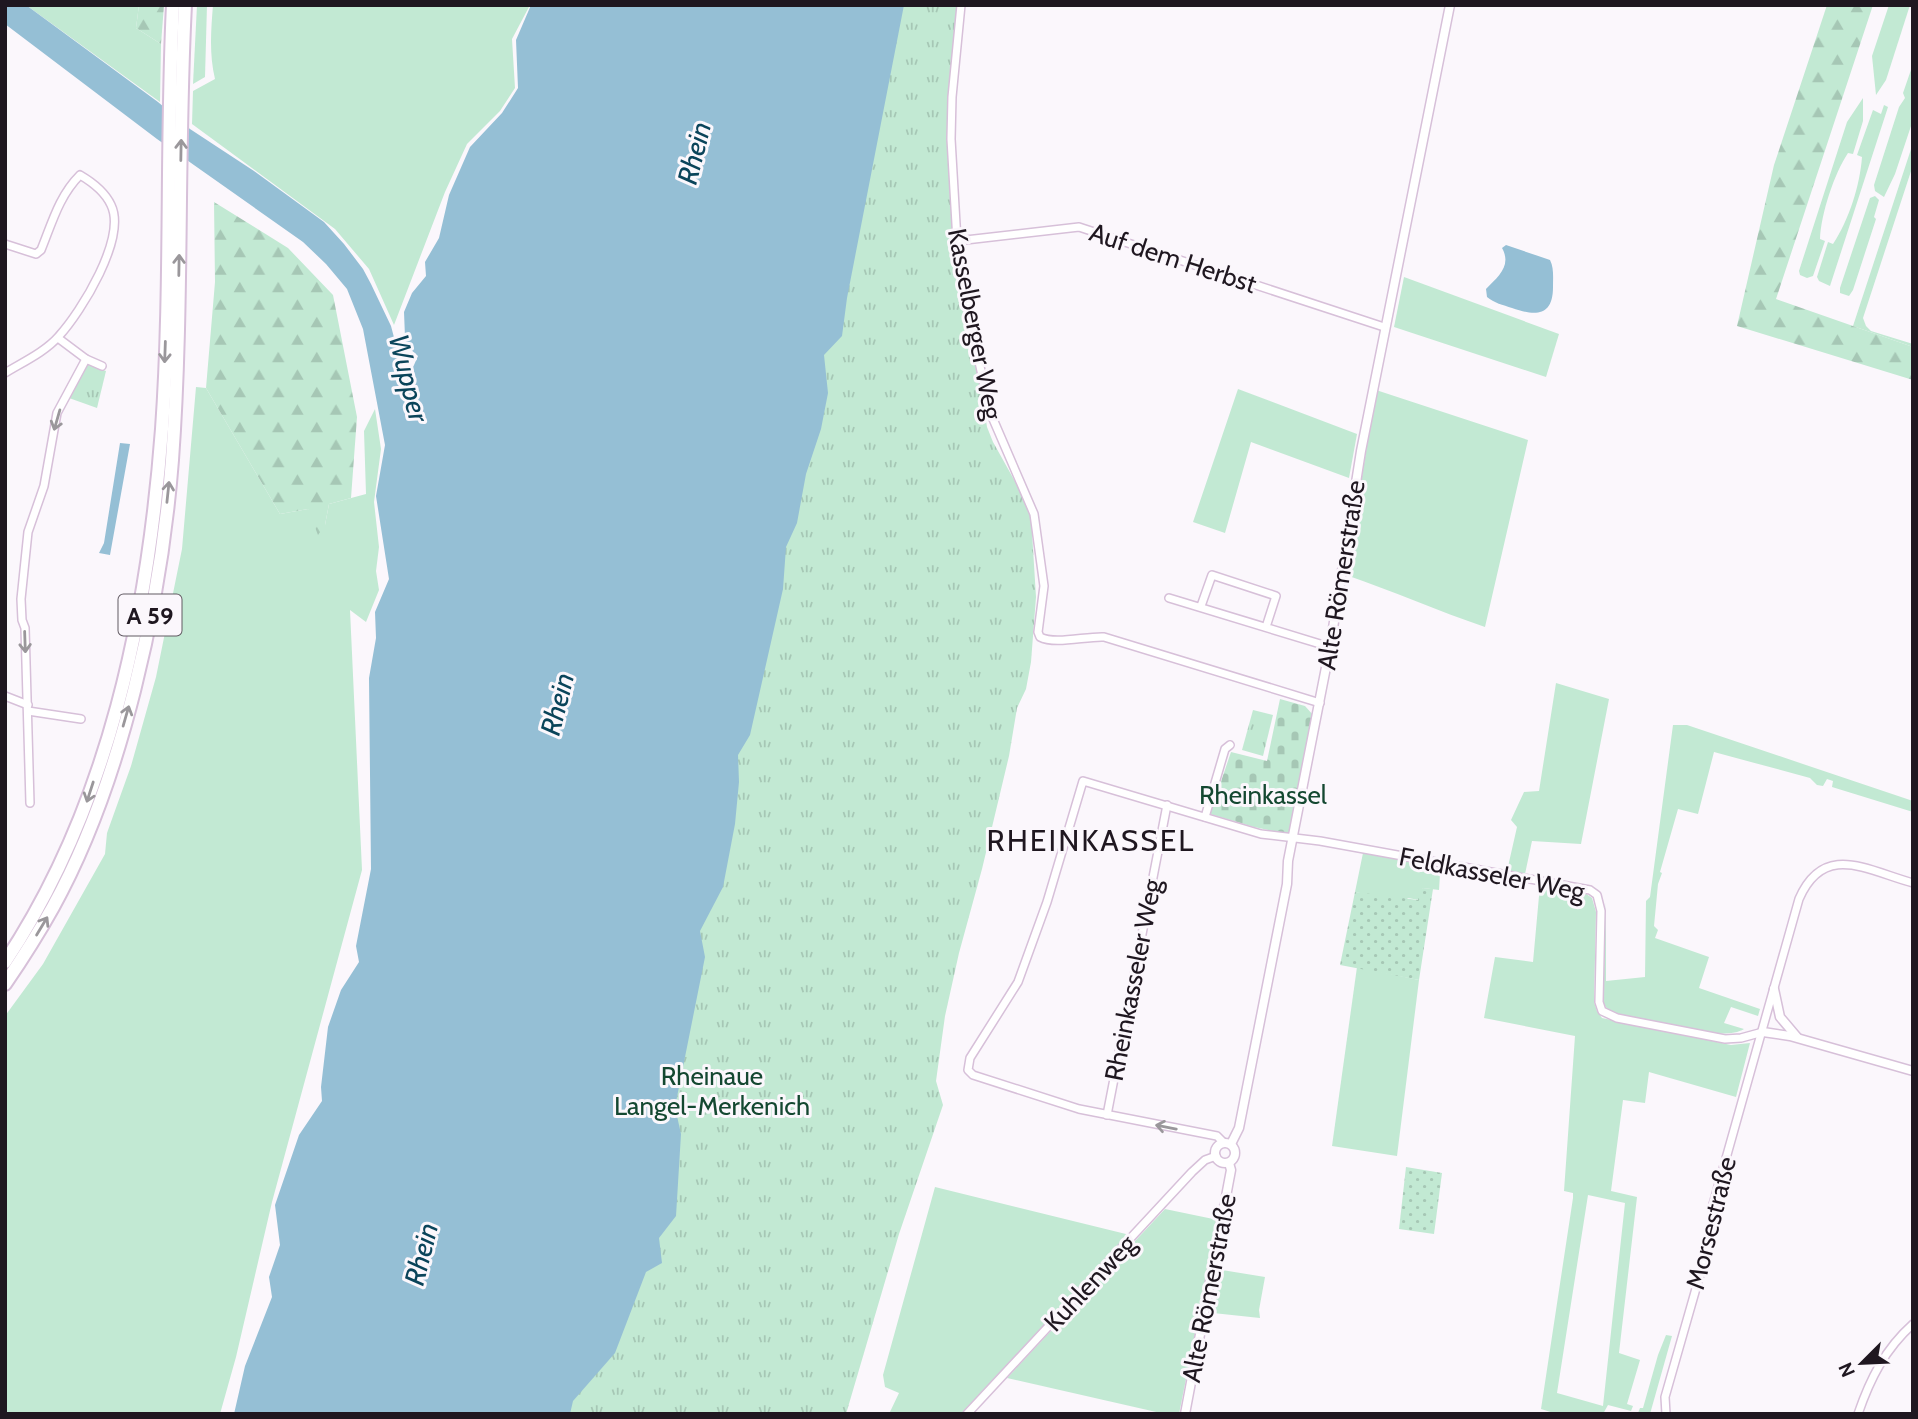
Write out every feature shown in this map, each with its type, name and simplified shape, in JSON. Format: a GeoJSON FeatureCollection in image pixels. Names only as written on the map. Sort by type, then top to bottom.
{"type":"FeatureCollection","features":[{"type":"Feature","properties":{"kind":"highway","name":"A 59"},"geometry":{"type":"LineString","coordinates":[[5,984],[54,906],[79,852],[107,780],[143,652],[165,524],[172,463],[176,385],[180,218],[177,45],[173,5]]}},
{"type":"Feature","properties":{"kind":"highway","name":"A 59"},"geometry":{"type":"LineString","coordinates":[[5,962],[47,892],[80,820],[108,733],[132,642],[146,573],[162,430],[167,210],[177,45],[185,5]]}},
{"type":"Feature","properties":{"kind":"street","name":"Kasselberger Weg"},"geometry":{"type":"LineString","coordinates":[[961,5],[951,128],[957,241],[967,307],[990,412],[995,429],[1034,514],[1044,586],[1038,632],[1040,637],[1055,641],[1087,636],[1104,637],[1320,703]]}},
{"type":"Feature","properties":{"kind":"street","name":"Alte Römerstraße"},"geometry":{"type":"LineString","coordinates":[[1229,1163],[1220,1162],[1216,1156],[1217,1146],[1227,1143],[1240,1128],[1320,703],[1384,327],[1450,5]]}},
{"type":"Feature","properties":{"kind":"street"},"geometry":{"type":"LineString","coordinates":[[5,244],[36,254],[41,250],[60,202],[68,187],[80,175],[90,181],[111,204],[114,214],[106,262],[73,317],[58,338],[5,373]]}},
{"type":"Feature","properties":{"kind":"street","name":"Auf dem Herbst"},"geometry":{"type":"LineString","coordinates":[[957,241],[1079,227],[1384,327]]}},
{"type":"Feature","properties":{"kind":"street"},"geometry":{"type":"LineString","coordinates":[[58,338],[86,359],[102,366]]}},
{"type":"Feature","properties":{"kind":"street"},"geometry":{"type":"LineString","coordinates":[[30,803],[25,628],[21,599],[27,532],[44,486],[57,413],[86,359]]}},
{"type":"Feature","properties":{"kind":"street"},"geometry":{"type":"LineString","coordinates":[[1202,606],[1212,575],[1276,596],[1266,627]]}},
{"type":"Feature","properties":{"kind":"street"},"geometry":{"type":"LineString","coordinates":[[1169,598],[1330,647]]}},
{"type":"Feature","properties":{"kind":"street"},"geometry":{"type":"LineString","coordinates":[[5,696],[28,708],[80,719]]}},
{"type":"Feature","properties":{"kind":"street"},"geometry":{"type":"LineString","coordinates":[[1205,817],[1226,749],[1230,745]]}},
{"type":"Feature","properties":{"kind":"street","name":"Feldkasseler Weg"},"geometry":{"type":"LineString","coordinates":[[1107,1115],[1079,1109],[973,1075],[968,1070],[970,1058],[1018,982],[1047,902],[1083,781],[1261,834],[1293,837],[1590,890],[1597,895],[1601,911],[1599,1002],[1602,1011],[1617,1018],[1725,1040],[1763,1032],[1800,1039],[1913,1071]]}},
{"type":"Feature","properties":{"kind":"street","name":"Rheinkasseler Weg"},"geometry":{"type":"LineString","coordinates":[[1107,1115],[1167,805]]}},
{"type":"Feature","properties":{"kind":"street","name":"Morsestraße"},"geometry":{"type":"LineString","coordinates":[[1666,1414],[1665,1397],[1713,1229],[1712,1208],[1798,899],[1806,882],[1818,870],[1831,864],[1847,864],[1913,883]]}},
{"type":"Feature","properties":{"kind":"street"},"geometry":{"type":"LineString","coordinates":[[1774,989],[1780,1017],[1800,1039]]}},
{"type":"Feature","properties":{"kind":"street"},"geometry":{"type":"LineString","coordinates":[[1107,1115],[1217,1136],[1227,1143]]}},
{"type":"Feature","properties":{"kind":"street","name":"Alte Römerstraße"},"geometry":{"type":"LineString","coordinates":[[1227,1143],[1236,1152],[1229,1163]]}},
{"type":"Feature","properties":{"kind":"street","name":"Kuhlenweg"},"geometry":{"type":"LineString","coordinates":[[967,1414],[1192,1172],[1205,1160],[1216,1156]]}},
{"type":"Feature","properties":{"kind":"street","name":"Alte Römerstraße"},"geometry":{"type":"LineString","coordinates":[[1185,1414],[1231,1170],[1229,1163]]}},
{"type":"Feature","properties":{"kind":"street"},"geometry":{"type":"LineString","coordinates":[[1858,1414],[1878,1364],[1913,1324]]}},
{"type":"Feature","properties":{"kind":"green space"},"geometry":{"type":"Polygon","coordinates":[[[26,5],[139,5],[136,28],[161,44],[160,102],[26,5]]]}},
{"type":"Feature","properties":{"kind":"green space"},"geometry":{"type":"Polygon","coordinates":[[[139,5],[164,5],[161,44],[136,28],[139,5]]]}},
{"type":"Feature","properties":{"kind":"green space"},"geometry":{"type":"Polygon","coordinates":[[[197,5],[207,5],[205,77],[193,84],[197,5]]]}},
{"type":"Feature","properties":{"kind":"green space"},"geometry":{"type":"Polygon","coordinates":[[[213,5],[530,5],[512,39],[515,88],[500,111],[467,144],[445,192],[394,325],[369,269],[335,229],[192,124],[193,91],[215,79],[211,51],[213,5]]]}},
{"type":"Feature","properties":{"kind":"green space","name":"Rheinaue Langel-Merkenich"},"geometry":{"type":"Polygon","coordinates":[[[747,5],[959,5],[950,178],[987,427],[1026,501],[1031,516],[1036,597],[1026,689],[1017,708],[1009,756],[945,1016],[936,1081],[943,1105],[899,1234],[846,1414],[401,1414],[747,5]]]}},
{"type":"Feature","properties":{"kind":"green space"},"geometry":{"type":"Polygon","coordinates":[[[1827,5],[1873,5],[1776,299],[1913,347],[1913,380],[1737,326],[1774,165],[1827,5]]]}},
{"type":"Feature","properties":{"kind":"green space"},"geometry":{"type":"Polygon","coordinates":[[[1889,5],[1910,5],[1886,80],[1876,95],[1872,56],[1889,5]]]}},
{"type":"Feature","properties":{"kind":"green space"},"geometry":{"type":"Polygon","coordinates":[[[1913,64],[1913,120],[1895,174],[1884,197],[1875,191],[1874,185],[1899,107],[1905,98],[1903,93],[1913,64]]]}},
{"type":"Feature","properties":{"kind":"green space"},"geometry":{"type":"Polygon","coordinates":[[[1863,98],[1863,121],[1853,154],[1848,153],[1833,183],[1821,229],[1820,239],[1825,241],[1813,276],[1807,278],[1800,275],[1799,271],[1847,122],[1863,98]]]}},
{"type":"Feature","properties":{"kind":"green space"},"geometry":{"type":"Polygon","coordinates":[[[1884,105],[1888,107],[1830,286],[1819,281],[1817,277],[1828,242],[1833,244],[1853,202],[1862,157],[1857,155],[1873,110],[1881,114],[1884,105]]]}},
{"type":"Feature","properties":{"kind":"green space"},"geometry":{"type":"Polygon","coordinates":[[[1913,143],[1913,165],[1863,318],[1871,331],[1913,344],[1913,347],[1853,326],[1913,143]]]}},
{"type":"Feature","properties":{"kind":"green space"},"geometry":{"type":"Polygon","coordinates":[[[1875,196],[1879,200],[1874,217],[1876,219],[1849,296],[1840,293],[1840,288],[1870,198],[1875,196]]]}},
{"type":"Feature","properties":{"kind":"green space"},"geometry":{"type":"Polygon","coordinates":[[[214,202],[288,248],[333,295],[357,417],[351,498],[329,504],[325,525],[318,535],[308,509],[280,514],[206,388],[215,282],[214,202]]]}},
{"type":"Feature","properties":{"kind":"green space"},"geometry":{"type":"Polygon","coordinates":[[[1404,277],[1559,334],[1546,377],[1394,327],[1404,277]]]}},
{"type":"Feature","properties":{"kind":"green space"},"geometry":{"type":"Polygon","coordinates":[[[87,364],[106,371],[97,408],[69,398],[87,364]]]}},
{"type":"Feature","properties":{"kind":"green space"},"geometry":{"type":"Polygon","coordinates":[[[196,387],[206,388],[280,514],[308,509],[325,525],[329,504],[366,494],[364,431],[375,409],[381,449],[374,502],[379,547],[376,571],[379,590],[366,622],[350,610],[362,870],[272,1202],[220,1414],[5,1414],[5,1016],[43,964],[105,854],[107,833],[131,766],[156,677],[182,549],[196,387]]]}},
{"type":"Feature","properties":{"kind":"green space"},"geometry":{"type":"Polygon","coordinates":[[[1238,389],[1357,434],[1349,478],[1251,442],[1225,533],[1193,522],[1238,389]]]}},
{"type":"Feature","properties":{"kind":"green space"},"geometry":{"type":"Polygon","coordinates":[[[1376,390],[1528,440],[1485,627],[1346,575],[1376,390]]]}},
{"type":"Feature","properties":{"kind":"green space"},"geometry":{"type":"Polygon","coordinates":[[[1556,683],[1609,699],[1581,844],[1532,841],[1525,874],[1507,871],[1517,827],[1511,820],[1524,792],[1539,791],[1556,683]]]}},
{"type":"Feature","properties":{"kind":"green space","name":"Rheinkassel"},"geometry":{"type":"Polygon","coordinates":[[[1280,699],[1305,706],[1314,716],[1292,833],[1287,834],[1210,814],[1231,752],[1267,761],[1280,699]]]}},
{"type":"Feature","properties":{"kind":"green space"},"geometry":{"type":"Polygon","coordinates":[[[1253,710],[1273,715],[1263,756],[1242,750],[1253,710]]]}},
{"type":"Feature","properties":{"kind":"green space"},"geometry":{"type":"Polygon","coordinates":[[[1673,725],[1687,725],[1913,801],[1913,812],[1832,787],[1833,781],[1827,779],[1823,786],[1817,785],[1810,778],[1714,752],[1698,814],[1678,809],[1660,872],[1654,926],[1658,930],[1655,938],[1709,957],[1699,988],[1760,1009],[1758,1016],[1731,1007],[1724,1023],[1744,1029],[1733,1033],[1718,1034],[1682,1029],[1616,1014],[1608,1010],[1603,1003],[1606,902],[1606,981],[1645,977],[1646,901],[1650,897],[1673,725]]]}},
{"type":"Feature","properties":{"kind":"green space"},"geometry":{"type":"Polygon","coordinates":[[[1363,853],[1434,866],[1440,874],[1439,890],[1423,888],[1419,900],[1408,898],[1404,902],[1355,892],[1363,853]]]}},
{"type":"Feature","properties":{"kind":"green space"},"geometry":{"type":"Polygon","coordinates":[[[1540,885],[1585,893],[1592,898],[1596,912],[1594,1002],[1602,1018],[1731,1045],[1750,1043],[1736,1097],[1649,1072],[1645,1103],[1623,1100],[1611,1191],[1637,1197],[1619,1353],[1640,1360],[1627,1404],[1633,1406],[1631,1411],[1608,1405],[1603,1414],[1557,1414],[1541,1409],[1573,1198],[1573,1193],[1564,1191],[1575,1036],[1484,1018],[1495,957],[1533,962],[1540,885]],[[1588,1195],[1557,1393],[1603,1406],[1625,1203],[1588,1195]]]}},
{"type":"Feature","properties":{"kind":"green space"},"geometry":{"type":"Polygon","coordinates":[[[1423,888],[1433,889],[1419,980],[1340,965],[1355,892],[1418,900],[1419,892],[1423,888]]]}},
{"type":"Feature","properties":{"kind":"green space"},"geometry":{"type":"Polygon","coordinates":[[[1357,967],[1419,980],[1397,1156],[1332,1146],[1357,967]]]}},
{"type":"Feature","properties":{"kind":"green space"},"geometry":{"type":"Polygon","coordinates":[[[1406,1167],[1442,1173],[1434,1234],[1399,1229],[1406,1167]]]}},
{"type":"Feature","properties":{"kind":"green space"},"geometry":{"type":"Polygon","coordinates":[[[935,1187],[1130,1235],[961,1414],[889,1414],[899,1393],[885,1387],[883,1375],[935,1187]]]}},
{"type":"Feature","properties":{"kind":"green space"},"geometry":{"type":"Polygon","coordinates":[[[1165,1209],[1218,1220],[1179,1414],[1165,1414],[1007,1378],[1165,1209]]]}},
{"type":"Feature","properties":{"kind":"green space"},"geometry":{"type":"Polygon","coordinates":[[[1222,1270],[1265,1277],[1260,1318],[1213,1313],[1222,1270]]]}},
{"type":"Feature","properties":{"kind":"green space"},"geometry":{"type":"Polygon","coordinates":[[[1666,1335],[1672,1336],[1650,1414],[1638,1413],[1640,1408],[1643,1408],[1666,1335]]]}},
{"type":"Feature","properties":{"kind":"water"},"geometry":{"type":"Polygon","coordinates":[[[5,5],[26,5],[158,102],[190,129],[324,222],[363,269],[371,284],[391,326],[406,383],[418,356],[400,340],[405,337],[404,312],[412,293],[426,276],[425,262],[439,238],[449,195],[470,147],[502,113],[518,88],[516,40],[531,5],[904,5],[842,336],[824,355],[828,393],[821,429],[806,474],[797,523],[786,547],[783,589],[750,735],[738,755],[739,782],[735,824],[723,887],[700,931],[705,957],[675,1107],[681,1134],[676,1216],[659,1238],[662,1263],[646,1272],[615,1353],[573,1401],[570,1414],[234,1414],[245,1366],[272,1297],[269,1277],[280,1245],[275,1205],[299,1135],[322,1101],[321,1087],[328,1027],[341,990],[359,962],[356,946],[371,869],[369,678],[376,638],[375,612],[389,579],[376,496],[385,445],[363,329],[347,289],[326,264],[303,242],[157,139],[5,24],[5,5]]]}},
{"type":"Feature","properties":{"kind":"water"},"geometry":{"type":"Polygon","coordinates":[[[1506,245],[1550,260],[1553,269],[1552,297],[1550,304],[1541,312],[1520,311],[1487,297],[1486,289],[1499,276],[1504,266],[1505,254],[1502,248],[1506,245]]]}},
{"type":"Feature","properties":{"kind":"water"},"geometry":{"type":"Polygon","coordinates":[[[120,443],[130,444],[110,555],[99,553],[104,543],[120,443]]]}},
{"type":"Feature","properties":{"kind":"district","name":"RHEINKASSEL"},"geometry":{"type":"Point","coordinates":[1091,840]}},
{"type":"Feature","properties":{"kind":"water label","name":"Rhein"},"geometry":{"type":"Point","coordinates":[694,153]}},
{"type":"Feature","properties":{"kind":"water label","name":"Wupper"},"geometry":{"type":"Point","coordinates":[409,378]}},
{"type":"Feature","properties":{"kind":"water label","name":"Rhein"},"geometry":{"type":"Point","coordinates":[557,704]}},
{"type":"Feature","properties":{"kind":"water label","name":"Rhein"},"geometry":{"type":"Point","coordinates":[421,1254]}}]}
